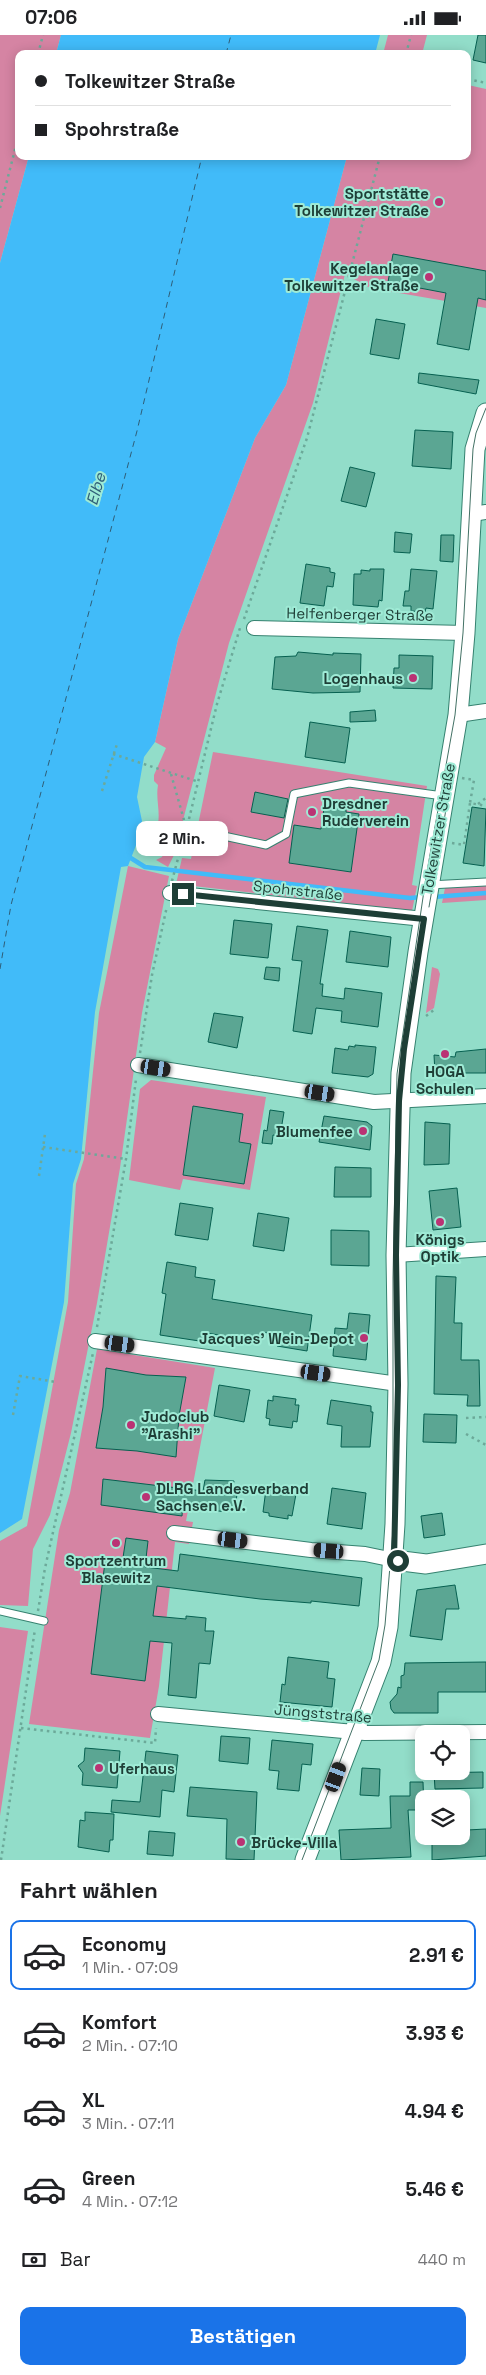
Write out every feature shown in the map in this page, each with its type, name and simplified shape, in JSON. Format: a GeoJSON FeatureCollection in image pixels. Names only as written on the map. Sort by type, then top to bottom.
{"type":"FeatureCollection","features":[{"type":"Feature","properties":{"kind":"main road","name":"Tolkewitzer Straße"},"geometry":{"type":"LineString","coordinates":[[305,1860],[381,1662],[388,1627],[394,1560],[398,1385],[396,1255],[399,1101],[405,1039],[458,715],[479,513],[475,449],[486,413]]}},
{"type":"Feature","properties":{"kind":"main road"},"geometry":{"type":"LineString","coordinates":[[394,1560],[426,1564],[486,1554]]}},
{"type":"Feature","properties":{"kind":"street","name":"Helfenberger Straße"},"geometry":{"type":"LineString","coordinates":[[254,628],[466,633]]}},
{"type":"Feature","properties":{"kind":"street"},"geometry":{"type":"LineString","coordinates":[[458,715],[486,711]]}},
{"type":"Feature","properties":{"kind":"street","name":"Spohrstraße"},"geometry":{"type":"LineString","coordinates":[[171,887],[424,916]]}},
{"type":"Feature","properties":{"kind":"street"},"geometry":{"type":"LineString","coordinates":[[138,1065],[374,1102],[486,1096]]}},
{"type":"Feature","properties":{"kind":"street"},"geometry":{"type":"LineString","coordinates":[[396,1255],[486,1249]]}},
{"type":"Feature","properties":{"kind":"street"},"geometry":{"type":"LineString","coordinates":[[95,1341],[398,1385]]}},
{"type":"Feature","properties":{"kind":"street"},"geometry":{"type":"LineString","coordinates":[[174,1533],[311,1549],[365,1553],[394,1560]]}},
{"type":"Feature","properties":{"kind":"street","name":"Jüngststraße"},"geometry":{"type":"LineString","coordinates":[[158,1714],[353,1733],[486,1733]]}},
{"type":"Feature","properties":{"kind":"lane"},"geometry":{"type":"LineString","coordinates":[[186,828],[266,845],[286,834],[294,794],[349,783],[444,796]]}},
{"type":"Feature","properties":{"kind":"lane"},"geometry":{"type":"LineString","coordinates":[[429,885],[486,882]]}},
{"type":"Feature","properties":{"kind":"lane"},"geometry":{"type":"LineString","coordinates":[[0,1611],[40,1620]]}},
{"type":"Feature","properties":{"kind":"path"},"geometry":{"type":"LineString","coordinates":[[39,50],[43,35]]}},
{"type":"Feature","properties":{"kind":"path"},"geometry":{"type":"LineString","coordinates":[[407,50],[411,35]]}},
{"type":"Feature","properties":{"kind":"path"},"geometry":{"type":"LineString","coordinates":[[471,80],[486,83]]}},
{"type":"Feature","properties":{"kind":"path"},"geometry":{"type":"LineString","coordinates":[[0,208],[15,150]]}},
{"type":"Feature","properties":{"kind":"path"},"geometry":{"type":"LineString","coordinates":[[1,1860],[40,1620],[45,1568],[95,1341],[126,1159],[152,975],[171,887],[199,782],[217,704],[241,626],[307,438],[379,160]]}},
{"type":"Feature","properties":{"kind":"path"},"geometry":{"type":"LineString","coordinates":[[102,791],[116,744]]}},
{"type":"Feature","properties":{"kind":"path"},"geometry":{"type":"LineString","coordinates":[[113,754],[199,782]]}},
{"type":"Feature","properties":{"kind":"path"},"geometry":{"type":"LineString","coordinates":[[170,774],[186,828]]}},
{"type":"Feature","properties":{"kind":"path"},"geometry":{"type":"LineString","coordinates":[[447,776],[474,781],[464,845]]}},
{"type":"Feature","properties":{"kind":"path"},"geometry":{"type":"LineString","coordinates":[[478,805],[486,798]]}},
{"type":"Feature","properties":{"kind":"path"},"geometry":{"type":"LineString","coordinates":[[470,803],[486,806]]}},
{"type":"Feature","properties":{"kind":"path"},"geometry":{"type":"LineString","coordinates":[[38,1176],[45,1134]]}},
{"type":"Feature","properties":{"kind":"path"},"geometry":{"type":"LineString","coordinates":[[43,1147],[126,1159]]}},
{"type":"Feature","properties":{"kind":"path"},"geometry":{"type":"LineString","coordinates":[[13,1415],[20,1376],[56,1382]]}},
{"type":"Feature","properties":{"kind":"path"},"geometry":{"type":"LineString","coordinates":[[466,1418],[486,1417]]}},
{"type":"Feature","properties":{"kind":"path"},"geometry":{"type":"LineString","coordinates":[[466,1434],[486,1445]]}},
{"type":"Feature","properties":{"kind":"path"},"geometry":{"type":"LineString","coordinates":[[21,1728],[155,1743],[158,1714]]}},
{"type":"Feature","properties":{"kind":"shaded area"},"geometry":{"type":"Polygon","coordinates":[[[0,35],[61,35],[57,50],[15,50],[15,160],[28,160],[0,263],[0,35]]]}},
{"type":"Feature","properties":{"kind":"shaded area"},"geometry":{"type":"Polygon","coordinates":[[[388,35],[427,35],[423,50],[384,50],[388,35]]]}},
{"type":"Feature","properties":{"kind":"shaded area"},"geometry":{"type":"Polygon","coordinates":[[[471,86],[486,89],[486,308],[370,288],[345,274],[313,403],[229,643],[174,855],[168,867],[156,860],[162,857],[165,849],[155,833],[159,815],[158,785],[154,781],[154,775],[166,748],[155,742],[178,639],[255,438],[286,385],[346,160],[471,160],[471,86]]]}},
{"type":"Feature","properties":{"kind":"shaded area","name":"Dresdner Ruderverein"},"geometry":{"type":"Polygon","coordinates":[[[213,752],[427,786],[412,885],[417,886],[412,911],[176,884],[182,858],[191,859],[213,752]]]}},
{"type":"Feature","properties":{"kind":"shaded area"},"geometry":{"type":"Polygon","coordinates":[[[128,866],[169,876],[142,1013],[120,1168],[97,1303],[71,1433],[50,1515],[33,1549],[28,1606],[0,1605],[0,1541],[27,1526],[68,1302],[76,1184],[84,1159],[99,1013],[128,866]]]}},
{"type":"Feature","properties":{"kind":"shaded area"},"geometry":{"type":"Polygon","coordinates":[[[486,885],[486,900],[442,903],[445,888],[486,885]]]}},
{"type":"Feature","properties":{"kind":"shaded area"},"geometry":{"type":"Polygon","coordinates":[[[432,967],[438,969],[440,974],[434,1008],[426,1013],[432,967]]]}},
{"type":"Feature","properties":{"kind":"shaded area"},"geometry":{"type":"Polygon","coordinates":[[[151,1080],[266,1097],[250,1190],[183,1179],[180,1190],[129,1180],[140,1089],[151,1080]]]}},
{"type":"Feature","properties":{"kind":"shaded area","name":"Sportzentrum Blasewitz"},"geometry":{"type":"Polygon","coordinates":[[[97,1349],[215,1368],[186,1521],[193,1522],[189,1544],[175,1542],[159,1686],[150,1738],[29,1724],[59,1530],[70,1493],[97,1349]]]}},
{"type":"Feature","properties":{"kind":"shaded area"},"geometry":{"type":"Polygon","coordinates":[[[0,1627],[28,1631],[0,1816],[0,1627]]]}},
{"type":"Feature","properties":{"kind":"water"},"geometry":{"type":"Polygon","coordinates":[[[61,35],[380,35],[376,50],[57,50],[61,35]]]}},
{"type":"Feature","properties":{"kind":"water","name":"Elbe"},"geometry":{"type":"Polygon","coordinates":[[[28,160],[346,160],[286,385],[255,438],[178,639],[155,742],[144,757],[137,797],[142,821],[138,840],[128,866],[121,867],[95,1012],[81,1159],[73,1184],[64,1302],[22,1519],[0,1533],[0,263],[28,160]]]}},
{"type":"Feature","properties":{"kind":"building"},"geometry":{"type":"Polygon","coordinates":[[[478,35],[486,35],[486,63],[473,60],[478,35]]]}},
{"type":"Feature","properties":{"kind":"building","name":"Kegelanlage Tolkewitzer Straße"},"geometry":{"type":"Polygon","coordinates":[[[393,254],[486,271],[486,300],[478,298],[469,350],[437,344],[446,293],[388,282],[393,254]]]}},
{"type":"Feature","properties":{"kind":"building"},"geometry":{"type":"Polygon","coordinates":[[[376,319],[405,324],[399,359],[370,354],[376,319]]]}},
{"type":"Feature","properties":{"kind":"building"},"geometry":{"type":"Polygon","coordinates":[[[419,373],[479,380],[476,394],[418,383],[419,373]]]}},
{"type":"Feature","properties":{"kind":"building"},"geometry":{"type":"Polygon","coordinates":[[[415,430],[453,432],[451,469],[412,466],[415,430]]]}},
{"type":"Feature","properties":{"kind":"building"},"geometry":{"type":"Polygon","coordinates":[[[350,467],[375,473],[366,507],[341,501],[350,467]]]}},
{"type":"Feature","properties":{"kind":"building"},"geometry":{"type":"Polygon","coordinates":[[[395,532],[412,534],[410,553],[394,552],[395,532]]]}},
{"type":"Feature","properties":{"kind":"building"},"geometry":{"type":"Polygon","coordinates":[[[441,535],[454,535],[453,562],[440,561],[441,535]]]}},
{"type":"Feature","properties":{"kind":"building"},"geometry":{"type":"Polygon","coordinates":[[[306,564],[330,568],[330,572],[335,573],[333,587],[327,586],[324,606],[300,603],[306,564]]]}},
{"type":"Feature","properties":{"kind":"building"},"geometry":{"type":"Polygon","coordinates":[[[370,569],[384,569],[382,601],[379,600],[378,607],[353,605],[354,574],[361,574],[361,570],[370,571],[370,569]]]}},
{"type":"Feature","properties":{"kind":"building"},"geometry":{"type":"Polygon","coordinates":[[[411,569],[437,571],[433,609],[426,608],[425,612],[411,611],[411,606],[403,606],[405,591],[409,591],[411,569]]]}},
{"type":"Feature","properties":{"kind":"building"},"geometry":{"type":"Polygon","coordinates":[[[298,652],[333,655],[333,653],[361,654],[360,692],[313,693],[272,689],[275,657],[296,656],[298,652]]]}},
{"type":"Feature","properties":{"kind":"building","name":"Logenhaus"},"geometry":{"type":"Polygon","coordinates":[[[399,655],[433,656],[432,689],[393,688],[394,668],[399,668],[399,655]]]}},
{"type":"Feature","properties":{"kind":"building"},"geometry":{"type":"Polygon","coordinates":[[[375,710],[376,721],[350,722],[350,712],[375,710]]]}},
{"type":"Feature","properties":{"kind":"building"},"geometry":{"type":"Polygon","coordinates":[[[310,722],[350,728],[345,763],[305,757],[310,722]]]}},
{"type":"Feature","properties":{"kind":"building"},"geometry":{"type":"Polygon","coordinates":[[[255,792],[288,799],[284,818],[251,812],[255,792]]]}},
{"type":"Feature","properties":{"kind":"building"},"geometry":{"type":"Polygon","coordinates":[[[331,807],[346,809],[346,812],[359,814],[351,872],[289,863],[294,825],[321,829],[324,808],[330,809],[331,807]]]}},
{"type":"Feature","properties":{"kind":"building"},"geometry":{"type":"Polygon","coordinates":[[[472,807],[486,809],[484,866],[463,863],[472,807]]]}},
{"type":"Feature","properties":{"kind":"building"},"geometry":{"type":"Polygon","coordinates":[[[234,920],[272,924],[268,958],[230,954],[234,920]]]}},
{"type":"Feature","properties":{"kind":"building"},"geometry":{"type":"Polygon","coordinates":[[[297,926],[328,930],[320,984],[323,984],[322,996],[344,999],[345,988],[382,993],[378,1027],[341,1022],[342,1011],[316,1008],[312,1034],[293,1031],[302,961],[292,960],[297,926]]]}},
{"type":"Feature","properties":{"kind":"building"},"geometry":{"type":"Polygon","coordinates":[[[350,931],[391,937],[388,967],[346,962],[350,931]]]}},
{"type":"Feature","properties":{"kind":"building"},"geometry":{"type":"Polygon","coordinates":[[[266,967],[280,968],[279,981],[264,979],[266,967]]]}},
{"type":"Feature","properties":{"kind":"building"},"geometry":{"type":"Polygon","coordinates":[[[214,1013],[243,1017],[237,1048],[208,1042],[214,1013]]]}},
{"type":"Feature","properties":{"kind":"building"},"geometry":{"type":"Polygon","coordinates":[[[355,1045],[376,1047],[373,1074],[368,1077],[332,1073],[335,1048],[348,1050],[349,1046],[355,1047],[355,1045]]]}},
{"type":"Feature","properties":{"kind":"building"},"geometry":{"type":"Polygon","coordinates":[[[486,1049],[486,1073],[435,1073],[434,1055],[455,1057],[456,1052],[486,1049]]]}},
{"type":"Feature","properties":{"kind":"building"},"geometry":{"type":"Polygon","coordinates":[[[193,1106],[243,1114],[239,1142],[251,1144],[244,1184],[183,1175],[193,1106]]]}},
{"type":"Feature","properties":{"kind":"building"},"geometry":{"type":"Polygon","coordinates":[[[270,1110],[284,1112],[280,1136],[273,1135],[272,1144],[262,1143],[264,1130],[267,1131],[270,1110]]]}},
{"type":"Feature","properties":{"kind":"building"},"geometry":{"type":"Polygon","coordinates":[[[324,1116],[367,1122],[372,1126],[370,1150],[319,1142],[324,1116]]]}},
{"type":"Feature","properties":{"kind":"building"},"geometry":{"type":"Polygon","coordinates":[[[425,1122],[450,1124],[449,1164],[424,1165],[425,1122]]]}},
{"type":"Feature","properties":{"kind":"building"},"geometry":{"type":"Polygon","coordinates":[[[335,1167],[371,1168],[371,1197],[334,1197],[335,1167]]]}},
{"type":"Feature","properties":{"kind":"building"},"geometry":{"type":"Polygon","coordinates":[[[457,1188],[461,1227],[433,1230],[429,1191],[457,1188]]]}},
{"type":"Feature","properties":{"kind":"building"},"geometry":{"type":"Polygon","coordinates":[[[180,1203],[213,1208],[208,1240],[175,1235],[180,1203]]]}},
{"type":"Feature","properties":{"kind":"building"},"geometry":{"type":"Polygon","coordinates":[[[258,1213],[289,1218],[284,1251],[253,1246],[258,1213]]]}},
{"type":"Feature","properties":{"kind":"building"},"geometry":{"type":"Polygon","coordinates":[[[331,1230],[369,1231],[369,1266],[331,1265],[331,1230]]]}},
{"type":"Feature","properties":{"kind":"building"},"geometry":{"type":"Polygon","coordinates":[[[167,1262],[196,1267],[195,1277],[215,1280],[212,1299],[312,1315],[307,1351],[277,1346],[275,1344],[276,1334],[261,1332],[259,1342],[207,1333],[206,1342],[160,1335],[166,1294],[162,1293],[167,1262]]]}},
{"type":"Feature","properties":{"kind":"building"},"geometry":{"type":"Polygon","coordinates":[[[436,1276],[456,1277],[454,1323],[462,1323],[461,1360],[479,1360],[480,1406],[467,1406],[468,1395],[434,1394],[436,1276]]]}},
{"type":"Feature","properties":{"kind":"building"},"geometry":{"type":"Polygon","coordinates":[[[349,1313],[370,1315],[366,1360],[333,1356],[335,1328],[347,1329],[349,1313]]]}},
{"type":"Feature","properties":{"kind":"building","name":"Sportzentrum Blasewitz"},"geometry":{"type":"Polygon","coordinates":[[[106,1368],[146,1375],[186,1377],[179,1416],[176,1457],[137,1451],[96,1448],[103,1407],[106,1368]]]}},
{"type":"Feature","properties":{"kind":"building"},"geometry":{"type":"Polygon","coordinates":[[[219,1385],[250,1390],[244,1422],[214,1416],[219,1385]]]}},
{"type":"Feature","properties":{"kind":"building"},"geometry":{"type":"Polygon","coordinates":[[[273,1396],[296,1399],[295,1405],[299,1405],[297,1422],[293,1421],[292,1428],[269,1425],[270,1419],[266,1418],[268,1400],[273,1401],[273,1396]]]}},
{"type":"Feature","properties":{"kind":"building"},"geometry":{"type":"Polygon","coordinates":[[[331,1400],[371,1406],[371,1412],[373,1412],[370,1447],[341,1447],[342,1426],[327,1424],[331,1400]]]}},
{"type":"Feature","properties":{"kind":"building"},"geometry":{"type":"Polygon","coordinates":[[[424,1414],[457,1415],[456,1443],[423,1442],[424,1414]]]}},
{"type":"Feature","properties":{"kind":"building"},"geometry":{"type":"Polygon","coordinates":[[[103,1479],[203,1491],[205,1480],[234,1481],[233,1486],[238,1486],[235,1510],[227,1509],[227,1512],[210,1510],[210,1506],[183,1502],[182,1516],[101,1505],[103,1479]]]}},
{"type":"Feature","properties":{"kind":"building"},"geometry":{"type":"Polygon","coordinates":[[[274,1487],[292,1489],[291,1493],[296,1494],[292,1516],[288,1515],[288,1519],[269,1516],[269,1513],[263,1512],[266,1489],[273,1491],[274,1487]]]}},
{"type":"Feature","properties":{"kind":"building"},"geometry":{"type":"Polygon","coordinates":[[[332,1488],[366,1493],[362,1529],[327,1524],[332,1488]]]}},
{"type":"Feature","properties":{"kind":"building"},"geometry":{"type":"Polygon","coordinates":[[[442,1513],[445,1535],[424,1538],[421,1516],[442,1513]]]}},
{"type":"Feature","properties":{"kind":"building"},"geometry":{"type":"Polygon","coordinates":[[[126,1538],[148,1541],[145,1567],[178,1571],[180,1554],[362,1578],[359,1606],[311,1601],[311,1603],[260,1599],[157,1586],[153,1616],[186,1619],[186,1616],[206,1618],[205,1631],[214,1631],[210,1664],[199,1663],[196,1698],[168,1695],[172,1643],[150,1641],[145,1681],[91,1674],[105,1562],[122,1564],[126,1538]]]}},
{"type":"Feature","properties":{"kind":"building"},"geometry":{"type":"Polygon","coordinates":[[[455,1585],[459,1609],[446,1609],[442,1640],[410,1636],[417,1590],[455,1585]]]}},
{"type":"Feature","properties":{"kind":"building"},"geometry":{"type":"Polygon","coordinates":[[[288,1657],[329,1662],[327,1678],[335,1679],[332,1707],[280,1702],[282,1684],[285,1685],[288,1657]]]}},
{"type":"Feature","properties":{"kind":"building"},"geometry":{"type":"Polygon","coordinates":[[[486,1662],[486,1692],[438,1692],[438,1713],[394,1713],[391,1709],[390,1702],[397,1694],[398,1687],[401,1688],[401,1676],[404,1675],[405,1663],[486,1662]]]}},
{"type":"Feature","properties":{"kind":"building"},"geometry":{"type":"Polygon","coordinates":[[[221,1736],[250,1738],[248,1764],[219,1761],[221,1736]]]}},
{"type":"Feature","properties":{"kind":"building"},"geometry":{"type":"Polygon","coordinates":[[[272,1740],[313,1744],[311,1765],[302,1764],[299,1791],[277,1789],[279,1771],[269,1770],[272,1740]]]}},
{"type":"Feature","properties":{"kind":"building","name":"Uferhaus"},"geometry":{"type":"Polygon","coordinates":[[[85,1748],[120,1751],[117,1788],[82,1785],[83,1773],[78,1766],[84,1761],[85,1748]]]}},
{"type":"Feature","properties":{"kind":"building"},"geometry":{"type":"Polygon","coordinates":[[[146,1751],[178,1755],[174,1792],[162,1790],[160,1817],[111,1812],[112,1800],[140,1802],[146,1751]]]}},
{"type":"Feature","properties":{"kind":"building"},"geometry":{"type":"Polygon","coordinates":[[[362,1768],[380,1769],[379,1796],[360,1795],[362,1768]]]}},
{"type":"Feature","properties":{"kind":"building"},"geometry":{"type":"Polygon","coordinates":[[[470,1772],[483,1772],[483,1788],[435,1789],[434,1780],[470,1780],[470,1772]]]}},
{"type":"Feature","properties":{"kind":"building"},"geometry":{"type":"Polygon","coordinates":[[[410,1782],[423,1782],[423,1790],[415,1790],[415,1810],[408,1810],[411,1857],[341,1860],[339,1830],[391,1828],[390,1796],[410,1796],[410,1782]]]}},
{"type":"Feature","properties":{"kind":"building"},"geometry":{"type":"Polygon","coordinates":[[[190,1787],[257,1792],[254,1860],[226,1859],[227,1819],[187,1816],[190,1787]]]}},
{"type":"Feature","properties":{"kind":"building"},"geometry":{"type":"Polygon","coordinates":[[[85,1812],[114,1814],[113,1840],[110,1840],[109,1852],[78,1847],[80,1820],[85,1821],[85,1812]]]}},
{"type":"Feature","properties":{"kind":"building"},"geometry":{"type":"Polygon","coordinates":[[[486,1829],[486,1856],[432,1860],[432,1845],[470,1845],[470,1830],[486,1829]]]}},
{"type":"Feature","properties":{"kind":"building"},"geometry":{"type":"Polygon","coordinates":[[[149,1831],[175,1833],[173,1856],[147,1854],[149,1831]]]}},
{"type":"Feature","properties":{"kind":"waterway"},"geometry":{"type":"LineString","coordinates":[[126,855],[145,867],[410,898],[422,897]]}},
{"type":"Feature","properties":{"kind":"waterway"},"geometry":{"type":"LineString","coordinates":[[433,897],[486,893]]}},
{"type":"Feature","properties":{"kind":"ferry route"},"geometry":{"type":"LineString","coordinates":[[227,50],[231,35]]}},
{"type":"Feature","properties":{"kind":"ferry route"},"geometry":{"type":"LineString","coordinates":[[0,969],[11,905],[137,431],[201,160]]}},
{"type":"Feature","properties":{"kind":"tram line"},"geometry":{"type":"LineString","coordinates":[[302,1860],[379,1660],[385,1625],[393,1530],[393,1278],[397,1074],[426,877],[455,715],[463,633],[473,449],[476,433],[486,408]]}},
{"type":"Feature","properties":{"kind":"tram line"},"geometry":{"type":"LineString","coordinates":[[429,907],[453,769]]}},
{"type":"Feature","properties":{"kind":"place","name":"Sportstätte Tolkewitzer Straße"},"geometry":{"type":"Point","coordinates":[439,202]}},
{"type":"Feature","properties":{"kind":"place","name":"Kegelanlage Tolkewitzer Straße"},"geometry":{"type":"Point","coordinates":[429,277]}},
{"type":"Feature","properties":{"kind":"place","name":"Logenhaus"},"geometry":{"type":"Point","coordinates":[413,678]}},
{"type":"Feature","properties":{"kind":"place","name":"Dresdner Ruderverein"},"geometry":{"type":"Point","coordinates":[312,812]}},
{"type":"Feature","properties":{"kind":"place","name":"HOGA Schulen"},"geometry":{"type":"Point","coordinates":[445,1054]}},
{"type":"Feature","properties":{"kind":"place","name":"Blumenfee"},"geometry":{"type":"Point","coordinates":[363,1131]}},
{"type":"Feature","properties":{"kind":"place","name":"Königs Optik"},"geometry":{"type":"Point","coordinates":[440,1222]}},
{"type":"Feature","properties":{"kind":"place","name":"Jacques’ Wein-Depot"},"geometry":{"type":"Point","coordinates":[364,1338]}},
{"type":"Feature","properties":{"kind":"place","name":"Judoclub \"Arashi\""},"geometry":{"type":"Point","coordinates":[131,1425]}},
{"type":"Feature","properties":{"kind":"place","name":"DLRG Landesverband Sachsen e.V."},"geometry":{"type":"Point","coordinates":[146,1497]}},
{"type":"Feature","properties":{"kind":"place","name":"Sportzentrum Blasewitz"},"geometry":{"type":"Point","coordinates":[116,1543]}},
{"type":"Feature","properties":{"kind":"place","name":"Uferhaus"},"geometry":{"type":"Point","coordinates":[99,1768]}},
{"type":"Feature","properties":{"kind":"place","name":"Brücke-Villa"},"geometry":{"type":"Point","coordinates":[241,1842]}},
{"type":"Feature","properties":{"kind":"route"},"geometry":{"type":"LineString","coordinates":[[183,894],[424,919],[411,995],[399,1101],[396,1255],[398,1385],[394,1560],[398,1561]]}}]}
